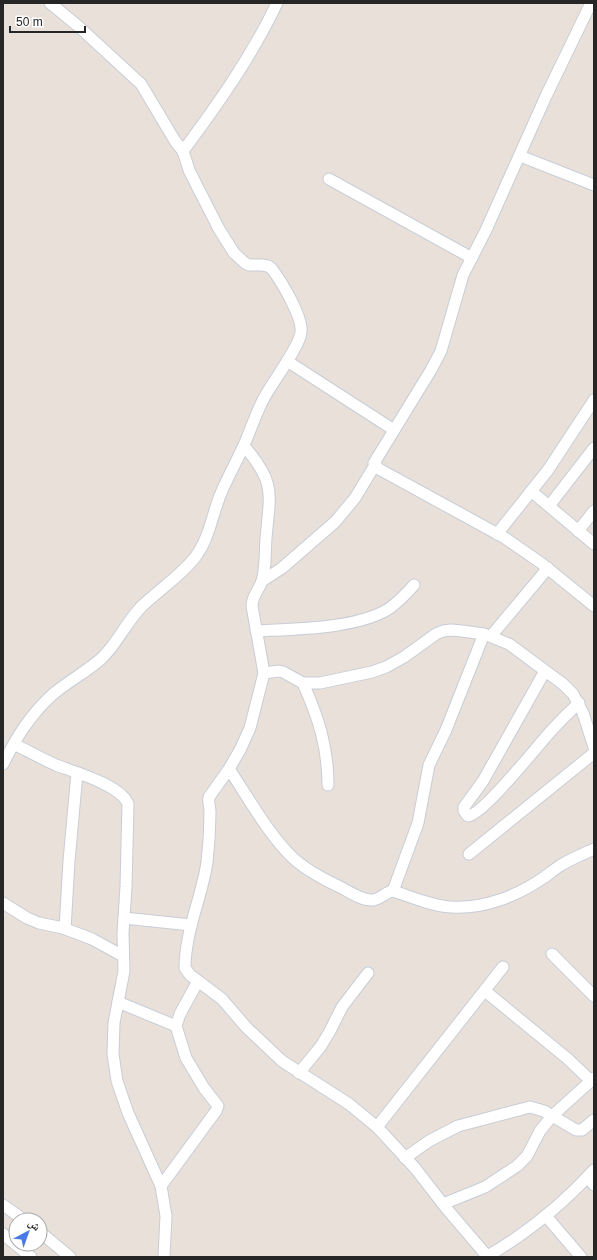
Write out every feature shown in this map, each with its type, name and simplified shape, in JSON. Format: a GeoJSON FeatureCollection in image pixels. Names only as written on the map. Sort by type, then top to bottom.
{"type":"FeatureCollection","features":[{"type":"Feature","properties":{"kind":"street"},"geometry":{"type":"LineString","coordinates":[[3,764],[21,731],[37,710],[53,694],[87,670],[107,653],[142,606],[186,567],[199,552],[207,535],[219,497],[244,446],[253,420],[301,333],[299,318],[272,269],[268,266],[249,265],[234,253],[219,229],[189,170],[183,151],[175,141],[141,84],[78,26],[50,3]]}},
{"type":"Feature","properties":{"kind":"street"},"geometry":{"type":"LineString","coordinates":[[183,151],[208,119],[264,32],[277,3]]}},
{"type":"Feature","properties":{"kind":"street"},"geometry":{"type":"LineString","coordinates":[[262,581],[282,568],[335,522],[355,498],[375,465],[376,460],[431,370],[441,351],[463,275],[486,230],[546,96],[591,3]]}},
{"type":"Feature","properties":{"kind":"street"},"geometry":{"type":"LineString","coordinates":[[520,156],[594,185]]}},
{"type":"Feature","properties":{"kind":"street"},"geometry":{"type":"LineString","coordinates":[[329,179],[472,258]]}},
{"type":"Feature","properties":{"kind":"street"},"geometry":{"type":"LineString","coordinates":[[286,361],[394,430]]}},
{"type":"Feature","properties":{"kind":"street"},"geometry":{"type":"LineString","coordinates":[[497,534],[548,470],[594,400]]}},
{"type":"Feature","properties":{"kind":"street"},"geometry":{"type":"LineString","coordinates":[[244,446],[257,461],[265,475],[269,489],[270,502],[265,562],[262,581],[252,600],[253,618],[262,656],[264,673],[250,728],[240,750],[229,769],[211,792],[208,801],[210,813],[207,863],[191,925],[185,968],[190,975],[222,999],[246,1027],[282,1061],[349,1104],[377,1127],[405,1158],[486,1257],[525,1232],[592,1177]]}},
{"type":"Feature","properties":{"kind":"street"},"geometry":{"type":"LineString","coordinates":[[549,506],[594,448]]}},
{"type":"Feature","properties":{"kind":"street"},"geometry":{"type":"LineString","coordinates":[[375,465],[379,469],[524,550],[594,606]]}},
{"type":"Feature","properties":{"kind":"street"},"geometry":{"type":"LineString","coordinates":[[531,491],[594,544]]}},
{"type":"Feature","properties":{"kind":"street"},"geometry":{"type":"LineString","coordinates":[[578,531],[594,511]]}},
{"type":"Feature","properties":{"kind":"street"},"geometry":{"type":"LineString","coordinates":[[392,891],[418,823],[428,765],[446,730],[487,635],[548,568]]}},
{"type":"Feature","properties":{"kind":"street"},"geometry":{"type":"LineString","coordinates":[[256,631],[321,627],[365,619],[390,608],[402,599],[414,584]]}},
{"type":"Feature","properties":{"kind":"street"},"geometry":{"type":"LineString","coordinates":[[264,673],[278,671],[283,672],[303,683],[320,683],[348,678],[386,667],[404,658],[436,634],[443,631],[462,630],[487,635],[509,644],[563,684],[573,694],[579,703],[594,746]]}},
{"type":"Feature","properties":{"kind":"street"},"geometry":{"type":"LineString","coordinates":[[545,672],[483,781],[464,807],[464,811],[468,816],[475,814],[500,790],[551,731],[579,703]]}},
{"type":"Feature","properties":{"kind":"street"},"geometry":{"type":"LineString","coordinates":[[303,683],[314,709],[323,737],[328,760],[328,784]]}},
{"type":"Feature","properties":{"kind":"street"},"geometry":{"type":"LineString","coordinates":[[14,744],[54,764],[110,787],[122,795],[128,804],[123,956],[124,977],[114,1022],[113,1054],[117,1081],[134,1127],[161,1186],[166,1216],[165,1256]]}},
{"type":"Feature","properties":{"kind":"street"},"geometry":{"type":"LineString","coordinates":[[469,854],[594,753]]}},
{"type":"Feature","properties":{"kind":"street"},"geometry":{"type":"LineString","coordinates":[[229,769],[279,842],[294,859],[308,870],[329,882],[360,897],[372,900],[389,891],[392,891],[421,901],[452,907],[469,907],[498,901],[522,891],[544,878],[562,864],[594,849]]}},
{"type":"Feature","properties":{"kind":"street"},"geometry":{"type":"LineString","coordinates":[[65,929],[69,861],[77,773]]}},
{"type":"Feature","properties":{"kind":"street"},"geometry":{"type":"LineString","coordinates":[[3,903],[33,921],[65,929],[92,939],[123,956]]}},
{"type":"Feature","properties":{"kind":"street"},"geometry":{"type":"LineString","coordinates":[[124,918],[191,925]]}},
{"type":"Feature","properties":{"kind":"street"},"geometry":{"type":"LineString","coordinates":[[552,954],[594,996]]}},
{"type":"Feature","properties":{"kind":"street"},"geometry":{"type":"LineString","coordinates":[[377,1127],[503,967]]}},
{"type":"Feature","properties":{"kind":"street"},"geometry":{"type":"LineString","coordinates":[[299,1073],[321,1046],[342,1007],[368,973]]}},
{"type":"Feature","properties":{"kind":"street"},"geometry":{"type":"LineString","coordinates":[[161,1186],[216,1111],[218,1106],[204,1088],[186,1058],[176,1026],[180,1014],[198,981]]}},
{"type":"Feature","properties":{"kind":"street"},"geometry":{"type":"LineString","coordinates":[[443,1204],[485,1187],[518,1166],[527,1156],[540,1131],[552,1116],[592,1080],[485,991]]}},
{"type":"Feature","properties":{"kind":"street"},"geometry":{"type":"LineString","coordinates":[[118,1002],[176,1026]]}},
{"type":"Feature","properties":{"kind":"street"},"geometry":{"type":"LineString","coordinates":[[405,1158],[445,1132],[458,1126],[530,1106],[552,1116],[571,1128],[580,1131],[594,1120]]}},
{"type":"Feature","properties":{"kind":"street"},"geometry":{"type":"LineString","coordinates":[[3,1205],[13,1212]]}},
{"type":"Feature","properties":{"kind":"street"},"geometry":{"type":"LineString","coordinates":[[546,1216],[581,1257]]}},
{"type":"Feature","properties":{"kind":"street"},"geometry":{"type":"LineString","coordinates":[[3,1234],[31,1257]]}},
{"type":"Feature","properties":{"kind":"street"},"geometry":{"type":"LineString","coordinates":[[48,1239],[70,1257]]}}]}
